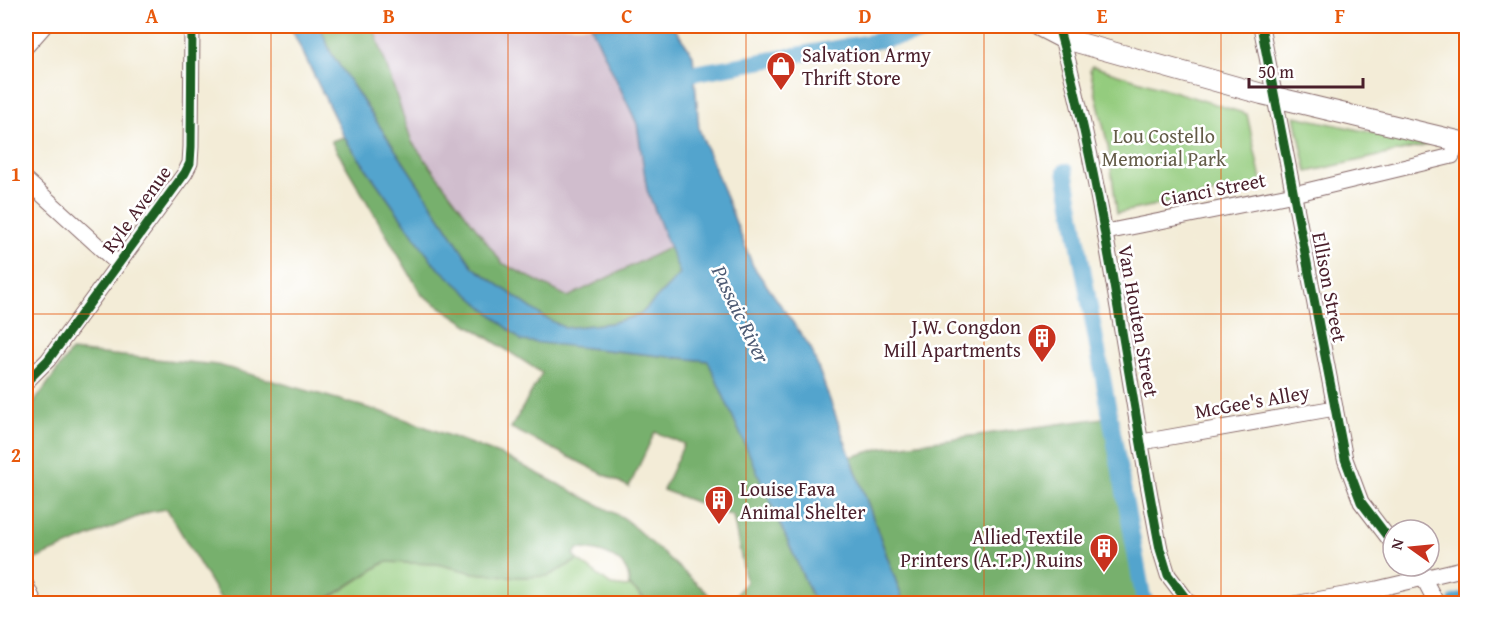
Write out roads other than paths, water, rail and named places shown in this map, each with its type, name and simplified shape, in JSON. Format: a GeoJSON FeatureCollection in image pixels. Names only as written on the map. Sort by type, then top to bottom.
{"type":"FeatureCollection","features":[{"type":"Feature","properties":{"kind":"main road"},"geometry":{"type":"LineString","coordinates":[[26,43],[41,26]]}},
{"type":"Feature","properties":{"kind":"main road"},"geometry":{"type":"LineString","coordinates":[[1039,26],[1275,97],[1462,142]]}},
{"type":"Feature","properties":{"kind":"street","name":"Ryle Avenue"},"geometry":{"type":"LineString","coordinates":[[26,382],[48,360],[178,183],[190,163],[192,26]]}},
{"type":"Feature","properties":{"kind":"street","name":"Ellison Street"},"geometry":{"type":"LineString","coordinates":[[1261,26],[1335,408],[1353,486],[1361,502],[1381,528]]}},
{"type":"Feature","properties":{"kind":"street","name":"Van Houten Street"},"geometry":{"type":"LineString","coordinates":[[1060,32],[1082,112],[1106,232],[1160,549],[1168,574],[1190,603]]}},
{"type":"Feature","properties":{"kind":"street","name":"Cianci Street"},"geometry":{"type":"LineString","coordinates":[[1106,232],[1294,194],[1452,156],[1462,142]]}},
{"type":"Feature","properties":{"kind":"street"},"geometry":{"type":"LineString","coordinates":[[26,180],[118,264]]}},
{"type":"Feature","properties":{"kind":"street","name":"McGee's Alley"},"geometry":{"type":"LineString","coordinates":[[1142,442],[1335,408]]}},
{"type":"Feature","properties":{"kind":"street"},"geometry":{"type":"LineString","coordinates":[[1441,574],[1467,568]]}},
{"type":"Feature","properties":{"kind":"street"},"geometry":{"type":"LineString","coordinates":[[1294,603],[1422,578],[1437,603]]}},
{"type":"Feature","properties":{"kind":"street"},"geometry":{"type":"LineString","coordinates":[[26,585],[35,603]]}},
{"type":"Feature","properties":{"kind":"water","name":"Passaic River"},"geometry":{"type":"Polygon","coordinates":[[[290,26],[320,26],[331,53],[473,267],[544,317],[565,328],[611,323],[640,315],[680,274],[647,190],[637,124],[591,26],[673,26],[693,55],[699,129],[753,266],[811,348],[904,603],[815,603],[708,361],[522,341],[434,264],[344,137],[290,26]]]}},
{"type":"Feature","properties":{"kind":"waterway"},"geometry":{"type":"LineString","coordinates":[[695,73],[921,33]]}},
{"type":"Feature","properties":{"kind":"waterway"},"geometry":{"type":"LineString","coordinates":[[1065,171],[1143,596],[1147,604]]}},
{"type":"Feature","properties":{"kind":"waterway"},"geometry":{"type":"LineString","coordinates":[[1456,602],[1466,600]]}},
{"type":"Feature","properties":{"kind":"place","name":"Salvation Army Thrift Store"},"geometry":{"type":"Point","coordinates":[781,92]}},
{"type":"Feature","properties":{"kind":"place","name":"J.W. Congdon Mill Apartments"},"geometry":{"type":"Point","coordinates":[1042,364]}},
{"type":"Feature","properties":{"kind":"place","name":"Louise Fava Animal Shelter"},"geometry":{"type":"Point","coordinates":[719,526]}},
{"type":"Feature","properties":{"kind":"place","name":"Allied Textile Printers (A.T.P.) Ruins"},"geometry":{"type":"Point","coordinates":[1104,574]}},
{"type":"Feature","properties":{"kind":"park label","name":"Lou Costello Memorial Park"},"geometry":{"type":"Point","coordinates":[1164,146]}}]}
